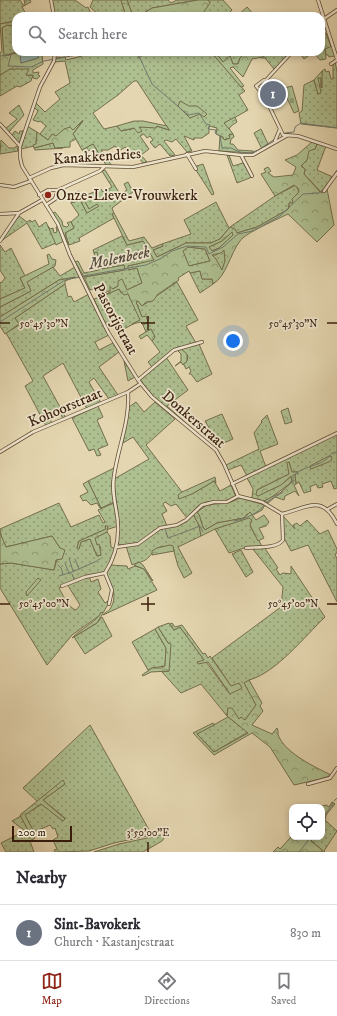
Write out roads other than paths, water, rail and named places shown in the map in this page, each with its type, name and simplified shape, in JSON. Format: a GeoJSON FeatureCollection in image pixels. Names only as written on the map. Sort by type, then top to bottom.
{"type":"FeatureCollection","features":[{"type":"Feature","properties":{"kind":"street"},"geometry":{"type":"LineString","coordinates":[[51,0],[53,12]]}},
{"type":"Feature","properties":{"kind":"street"},"geometry":{"type":"LineString","coordinates":[[318,0],[321,12]]}},
{"type":"Feature","properties":{"kind":"street"},"geometry":{"type":"LineString","coordinates":[[325,17],[337,10]]}},
{"type":"Feature","properties":{"kind":"street"},"geometry":{"type":"LineString","coordinates":[[325,26],[337,60],[331,64]]}},
{"type":"Feature","properties":{"kind":"street"},"geometry":{"type":"LineString","coordinates":[[0,124],[20,146],[40,88],[54,56]]}},
{"type":"Feature","properties":{"kind":"street"},"geometry":{"type":"LineString","coordinates":[[262,92],[263,85],[266,80],[288,56]]}},
{"type":"Feature","properties":{"kind":"street"},"geometry":{"type":"LineString","coordinates":[[266,80],[256,86],[262,92],[280,129],[281,136]]}},
{"type":"Feature","properties":{"kind":"street","name":"Kanakkendries"},"geometry":{"type":"LineString","coordinates":[[0,185],[14,187],[46,170],[60,166],[133,167],[205,151],[241,155],[258,153],[281,136],[288,135],[298,136],[337,149]]}},
{"type":"Feature","properties":{"kind":"street","name":"Pastorijstraat"},"geometry":{"type":"LineString","coordinates":[[20,146],[21,161],[30,179],[62,231],[70,255],[108,332],[140,384]]}},
{"type":"Feature","properties":{"kind":"street"},"geometry":{"type":"LineString","coordinates":[[189,154],[196,169]]}},
{"type":"Feature","properties":{"kind":"street"},"geometry":{"type":"LineString","coordinates":[[241,155],[252,176]]}},
{"type":"Feature","properties":{"kind":"street"},"geometry":{"type":"LineString","coordinates":[[39,195],[48,190],[58,190],[100,171],[104,167]]}},
{"type":"Feature","properties":{"kind":"street"},"geometry":{"type":"LineString","coordinates":[[324,191],[337,173]]}},
{"type":"Feature","properties":{"kind":"street"},"geometry":{"type":"LineString","coordinates":[[46,205],[55,199],[58,190]]}},
{"type":"Feature","properties":{"kind":"street"},"geometry":{"type":"LineString","coordinates":[[0,241],[19,213],[42,200]]}},
{"type":"Feature","properties":{"kind":"street"},"geometry":{"type":"LineString","coordinates":[[0,214],[19,213]]}},
{"type":"Feature","properties":{"kind":"street"},"geometry":{"type":"LineString","coordinates":[[138,380],[174,350],[202,342]]}},
{"type":"Feature","properties":{"kind":"street","name":"Kohoorstraat"},"geometry":{"type":"LineString","coordinates":[[0,452],[33,432],[128,392],[140,384]]}},
{"type":"Feature","properties":{"kind":"street","name":"Donkerstraat"},"geometry":{"type":"LineString","coordinates":[[140,384],[152,398],[216,450],[238,496]]}},
{"type":"Feature","properties":{"kind":"street"},"geometry":{"type":"LineString","coordinates":[[62,586],[91,575],[104,573],[111,564],[117,547],[119,525],[113,484],[126,425],[128,392]]}},
{"type":"Feature","properties":{"kind":"street"},"geometry":{"type":"LineString","coordinates":[[232,484],[337,433]]}},
{"type":"Feature","properties":{"kind":"street"},"geometry":{"type":"LineString","coordinates":[[117,547],[138,544],[160,528],[177,525],[186,520],[202,505],[214,502],[227,502],[238,496],[262,502],[282,514],[311,505],[320,505],[328,509],[337,524]]}},
{"type":"Feature","properties":{"kind":"street"},"geometry":{"type":"LineString","coordinates":[[328,509],[337,504]]}},
{"type":"Feature","properties":{"kind":"street"},"geometry":{"type":"LineString","coordinates":[[246,548],[281,543],[282,514]]}},
{"type":"Feature","properties":{"kind":"street"},"geometry":{"type":"LineString","coordinates":[[104,573],[112,590],[109,604]]}},
{"type":"Feature","properties":{"kind":"street"},"geometry":{"type":"LineString","coordinates":[[308,784],[330,778],[337,768]]}},
{"type":"Feature","properties":{"kind":"water"},"geometry":{"type":"Polygon","coordinates":[[[20,56],[38,56],[38,58],[21,63],[20,56]]]}},
{"type":"Feature","properties":{"kind":"waterway","name":"Molenbeek"},"geometry":{"type":"LineString","coordinates":[[0,56],[11,55],[8,66],[31,67],[44,61],[71,56]]}},
{"type":"Feature","properties":{"kind":"waterway","name":"Molenbeek"},"geometry":{"type":"LineString","coordinates":[[139,56],[152,84],[188,115],[199,113],[206,124],[210,125],[208,129],[216,130],[215,133],[220,136],[222,148],[231,148],[242,153],[250,153],[258,150],[275,139]]}},
{"type":"Feature","properties":{"kind":"waterway","name":"Molenbeek"},"geometry":{"type":"LineString","coordinates":[[285,133],[294,132],[295,127],[301,123],[337,128]]}},
{"type":"Feature","properties":{"kind":"waterway","name":"Molenbeek"},"geometry":{"type":"LineString","coordinates":[[330,181],[337,170]]}},
{"type":"Feature","properties":{"kind":"waterway","name":"Molenbeek"},"geometry":{"type":"LineString","coordinates":[[83,276],[146,265],[162,258],[172,251],[187,246],[206,247],[209,254],[223,247],[238,234],[253,231],[280,216],[303,194],[319,193],[324,189]]}},
{"type":"Feature","properties":{"kind":"waterway"},"geometry":{"type":"LineString","coordinates":[[0,322],[65,280],[80,277]]}},
{"type":"Feature","properties":{"kind":"waterway"},"geometry":{"type":"LineString","coordinates":[[298,472],[307,467],[321,463],[332,453],[337,452]]}},
{"type":"Feature","properties":{"kind":"waterway"},"geometry":{"type":"LineString","coordinates":[[293,484],[293,475],[298,473]]}},
{"type":"Feature","properties":{"kind":"waterway"},"geometry":{"type":"LineString","coordinates":[[267,502],[283,492]]}},
{"type":"Feature","properties":{"kind":"waterway"},"geometry":{"type":"LineString","coordinates":[[234,521],[251,516],[259,511],[265,504]]}},
{"type":"Feature","properties":{"kind":"waterway"},"geometry":{"type":"LineString","coordinates":[[174,536],[200,526],[203,532]]}},
{"type":"Feature","properties":{"kind":"waterway"},"geometry":{"type":"LineString","coordinates":[[165,528],[168,538],[173,536]]}},
{"type":"Feature","properties":{"kind":"waterway"},"geometry":{"type":"LineString","coordinates":[[69,558],[73,571]]}},
{"type":"Feature","properties":{"kind":"waterway"},"geometry":{"type":"LineString","coordinates":[[75,559],[79,569]]}},
{"type":"Feature","properties":{"kind":"waterway"},"geometry":{"type":"LineString","coordinates":[[59,576],[97,561]]}},
{"type":"Feature","properties":{"kind":"waterway"},"geometry":{"type":"LineString","coordinates":[[65,563],[69,573]]}},
{"type":"Feature","properties":{"kind":"waterway"},"geometry":{"type":"LineString","coordinates":[[58,565],[63,574]]}},
{"type":"Feature","properties":{"kind":"waterway"},"geometry":{"type":"LineString","coordinates":[[72,574],[74,579]]}},
{"type":"Feature","properties":{"kind":"waterway"},"geometry":{"type":"LineString","coordinates":[[334,801],[337,798]]}},
{"type":"Feature","properties":{"kind":"waterway"},"geometry":{"type":"LineString","coordinates":[[325,815],[333,803]]}},
{"type":"Feature","properties":{"kind":"waterway"},"geometry":{"type":"LineString","coordinates":[[299,852],[309,840]]}},
{"type":"Feature","properties":{"kind":"place","name":"Sint-Bavokerk"},"geometry":{"type":"Point","coordinates":[273,94]}},
{"type":"Feature","properties":{"kind":"place","name":"Onze-Lieve-Vrouwkerk"},"geometry":{"type":"Point","coordinates":[48,195]}}]}
